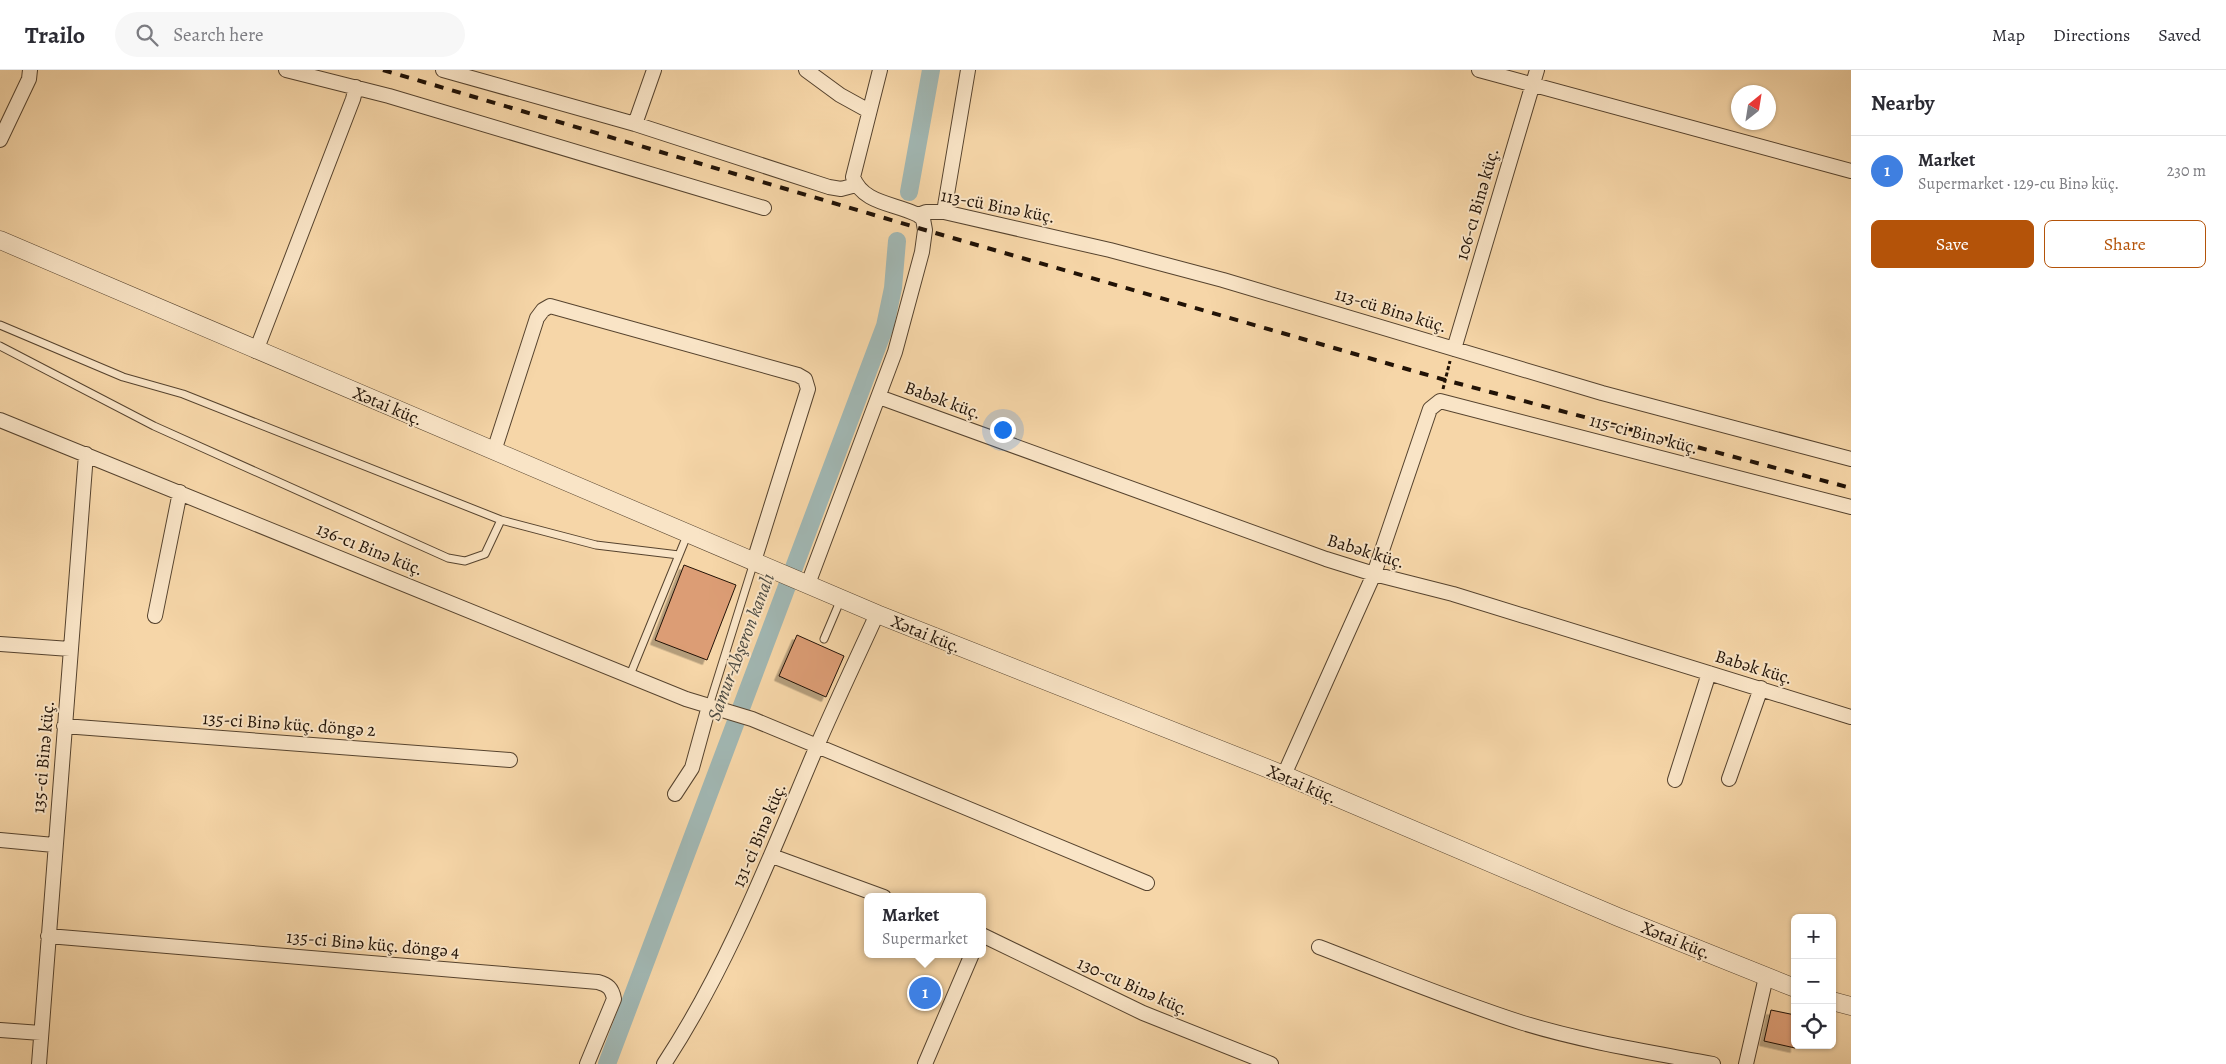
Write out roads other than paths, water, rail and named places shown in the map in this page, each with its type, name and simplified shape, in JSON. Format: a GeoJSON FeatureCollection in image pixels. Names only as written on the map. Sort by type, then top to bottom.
{"type":"FeatureCollection","features":[{"type":"Feature","properties":{"kind":"street"},"geometry":{"type":"LineString","coordinates":[[0,140],[28,79],[30,70]]}},
{"type":"Feature","properties":{"kind":"street"},"geometry":{"type":"LineString","coordinates":[[286,70],[356,87],[764,208]]}},
{"type":"Feature","properties":{"kind":"street"},"geometry":{"type":"LineString","coordinates":[[443,70],[635,124],[830,187],[841,189],[856,185]]}},
{"type":"Feature","properties":{"kind":"street"},"geometry":{"type":"LineString","coordinates":[[635,124],[654,70]]}},
{"type":"Feature","properties":{"kind":"street"},"geometry":{"type":"LineString","coordinates":[[806,70],[840,95],[869,111]]}},
{"type":"Feature","properties":{"kind":"street"},"geometry":{"type":"LineString","coordinates":[[808,584],[895,352],[918,270],[925,230],[923,219],[918,215],[868,196],[859,190],[853,177],[854,166],[880,70]]}},
{"type":"Feature","properties":{"kind":"street"},"geometry":{"type":"LineString","coordinates":[[944,212],[968,70]]}},
{"type":"Feature","properties":{"kind":"street"},"geometry":{"type":"LineString","coordinates":[[1479,70],[1532,86],[1851,171]]}},
{"type":"Feature","properties":{"kind":"street","name":"106-cı Binə küç."},"geometry":{"type":"LineString","coordinates":[[1454,349],[1537,70]]}},
{"type":"Feature","properties":{"kind":"street"},"geometry":{"type":"LineString","coordinates":[[256,351],[356,87]]}},
{"type":"Feature","properties":{"kind":"street","name":"113-cü Binə küç."},"geometry":{"type":"LineString","coordinates":[[918,215],[926,212],[944,212],[1101,247],[1602,393],[1851,459]]}},
{"type":"Feature","properties":{"kind":"street","name":"Xətai küç."},"geometry":{"type":"LineString","coordinates":[[0,240],[256,351],[688,532],[841,599],[1284,775],[1488,863],[1791,986]]}},
{"type":"Feature","properties":{"kind":"street"},"geometry":{"type":"LineString","coordinates":[[494,451],[537,318],[543,310],[550,306],[798,375],[805,379],[808,389],[754,561]]}},
{"type":"Feature","properties":{"kind":"street","name":"Babək küç."},"geometry":{"type":"LineString","coordinates":[[879,396],[1160,500],[1374,574],[1454,594],[1851,717]]}},
{"type":"Feature","properties":{"kind":"street","name":"115-ci Binə küç."},"geometry":{"type":"LineString","coordinates":[[1374,574],[1435,405],[1851,507]]}},
{"type":"Feature","properties":{"kind":"street","name":"136-cı Binə küç."},"geometry":{"type":"LineString","coordinates":[[0,420],[686,699],[752,719],[1146,883]]}},
{"type":"Feature","properties":{"kind":"street","name":"135-ci Binə küç."},"geometry":{"type":"LineString","coordinates":[[38,1064],[86,454]]}},
{"type":"Feature","properties":{"kind":"street"},"geometry":{"type":"LineString","coordinates":[[155,616],[180,492]]}},
{"type":"Feature","properties":{"kind":"street"},"geometry":{"type":"LineString","coordinates":[[1284,775],[1374,574]]}},
{"type":"Feature","properties":{"kind":"street","name":"131-ci Binə küç."},"geometry":{"type":"LineString","coordinates":[[664,1064],[700,1006],[772,856],[818,746],[877,614]]}},
{"type":"Feature","properties":{"kind":"street"},"geometry":{"type":"LineString","coordinates":[[0,644],[70,650]]}},
{"type":"Feature","properties":{"kind":"street"},"geometry":{"type":"LineString","coordinates":[[1675,780],[1709,674]]}},
{"type":"Feature","properties":{"kind":"street"},"geometry":{"type":"LineString","coordinates":[[1728,779],[1761,688]]}},
{"type":"Feature","properties":{"kind":"street"},"geometry":{"type":"LineString","coordinates":[[675,794],[692,768],[709,706]]}},
{"type":"Feature","properties":{"kind":"street","name":"135-ci Binə küç. döngə 2"},"geometry":{"type":"LineString","coordinates":[[64,726],[510,760]]}},
{"type":"Feature","properties":{"kind":"street"},"geometry":{"type":"LineString","coordinates":[[0,840],[54,845]]}},
{"type":"Feature","properties":{"kind":"street"},"geometry":{"type":"LineString","coordinates":[[772,856],[873,893]]}},
{"type":"Feature","properties":{"kind":"street","name":"135-ci Binə küç. döngə 4"},"geometry":{"type":"LineString","coordinates":[[48,936],[598,982],[607,985],[612,990],[614,999],[587,1064]]}},
{"type":"Feature","properties":{"kind":"street","name":"130-cu Binə küç."},"geometry":{"type":"LineString","coordinates":[[986,937],[1143,1013],[1271,1064]]}},
{"type":"Feature","properties":{"kind":"street"},"geometry":{"type":"LineString","coordinates":[[1319,947],[1455,1000],[1524,1023],[1609,1044],[1713,1064]]}},
{"type":"Feature","properties":{"kind":"street"},"geometry":{"type":"LineString","coordinates":[[925,1064],[970,958]]}},
{"type":"Feature","properties":{"kind":"street"},"geometry":{"type":"LineString","coordinates":[[1746,1064],[1766,977]]}},
{"type":"Feature","properties":{"kind":"street"},"geometry":{"type":"LineString","coordinates":[[1836,1002],[1851,1006]]}},
{"type":"Feature","properties":{"kind":"street"},"geometry":{"type":"LineString","coordinates":[[0,1030],[41,1033]]}},
{"type":"Feature","properties":{"kind":"lane"},"geometry":{"type":"LineString","coordinates":[[0,325],[123,377],[183,394],[501,520],[596,545],[679,555]]}},
{"type":"Feature","properties":{"kind":"lane"},"geometry":{"type":"LineString","coordinates":[[0,346],[154,426],[448,558],[465,561],[485,554],[501,520]]}},
{"type":"Feature","properties":{"kind":"lane"},"geometry":{"type":"LineString","coordinates":[[630,675],[688,532]]}},
{"type":"Feature","properties":{"kind":"lane"},"geometry":{"type":"LineString","coordinates":[[709,706],[754,561]]}},
{"type":"Feature","properties":{"kind":"lane"},"geometry":{"type":"LineString","coordinates":[[824,639],[841,599]]}},
{"type":"Feature","properties":{"kind":"waterway","name":"Samur-Abşeron kanalı"},"geometry":{"type":"LineString","coordinates":[[909,192],[931,70]]}},
{"type":"Feature","properties":{"kind":"waterway","name":"Samur-Abşeron kanalı"},"geometry":{"type":"LineString","coordinates":[[607,1064],[885,326],[893,288],[897,241]]}},
{"type":"Feature","properties":{"kind":"railway"},"geometry":{"type":"LineString","coordinates":[[383,70],[925,230],[1445,380],[1851,488]]}},
{"type":"Feature","properties":{"kind":"place","name":"Market"},"geometry":{"type":"Point","coordinates":[925,993]}}]}
